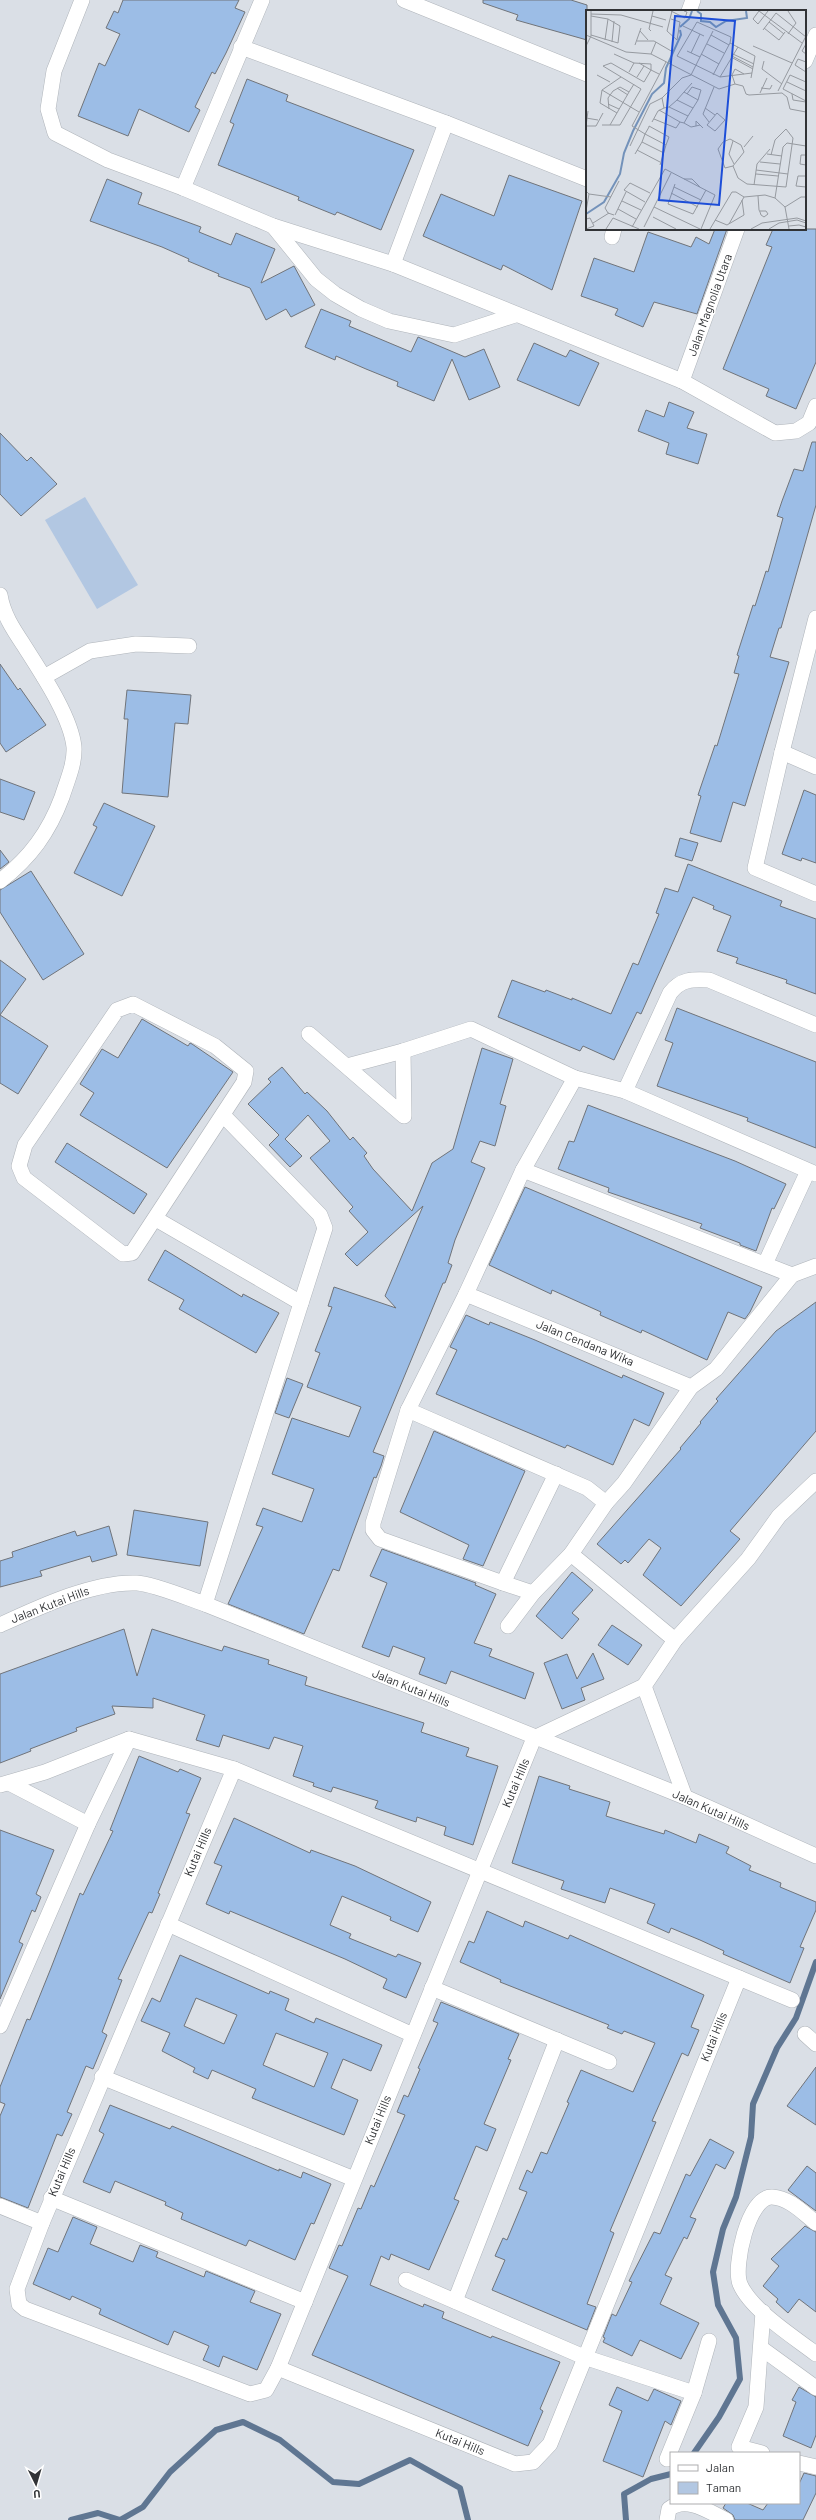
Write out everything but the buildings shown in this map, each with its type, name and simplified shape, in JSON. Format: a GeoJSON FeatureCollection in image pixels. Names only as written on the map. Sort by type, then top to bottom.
{"type":"FeatureCollection","features":[{"type":"Feature","properties":{"kind":"street"},"geometry":{"type":"LineString","coordinates":[[82,0],[54,71],[48,109],[55,133],[108,160],[182,188],[272,226],[393,264],[515,315],[682,381],[775,432],[796,431],[809,422],[816,406]]}},
{"type":"Feature","properties":{"kind":"street"},"geometry":{"type":"LineString","coordinates":[[182,188],[262,0]]}},
{"type":"Feature","properties":{"kind":"street"},"geometry":{"type":"LineString","coordinates":[[404,0],[586,74]]}},
{"type":"Feature","properties":{"kind":"street"},"geometry":{"type":"LineString","coordinates":[[690,10],[693,0]]}},
{"type":"Feature","properties":{"kind":"street"},"geometry":{"type":"LineString","coordinates":[[806,59],[816,35]]}},
{"type":"Feature","properties":{"kind":"street"},"geometry":{"type":"LineString","coordinates":[[241,47],[446,123],[586,179]]}},
{"type":"Feature","properties":{"kind":"street"},"geometry":{"type":"LineString","coordinates":[[393,264],[446,123]]}},
{"type":"Feature","properties":{"kind":"street"},"geometry":{"type":"LineString","coordinates":[[272,226],[316,279],[334,294],[361,309],[389,320],[454,335],[515,315]]}},
{"type":"Feature","properties":{"kind":"street","name":"Jalan Magnolia Utara"},"geometry":{"type":"LineString","coordinates":[[682,381],[737,230]]}},
{"type":"Feature","properties":{"kind":"street"},"geometry":{"type":"LineString","coordinates":[[0,595],[8,620],[44,677],[70,728],[74,747],[73,765],[53,820],[35,850],[0,881]]}},
{"type":"Feature","properties":{"kind":"street"},"geometry":{"type":"LineString","coordinates":[[816,618],[813,644],[782,752],[755,868],[816,894]]}},
{"type":"Feature","properties":{"kind":"street"},"geometry":{"type":"LineString","coordinates":[[44,677],[90,651],[136,644],[189,646]]}},
{"type":"Feature","properties":{"kind":"street"},"geometry":{"type":"LineString","coordinates":[[782,752],[816,767]]}},
{"type":"Feature","properties":{"kind":"street"},"geometry":{"type":"LineString","coordinates":[[625,1090],[670,992],[677,984],[684,981],[691,979],[709,980],[816,1025]]}},
{"type":"Feature","properties":{"kind":"street"},"geometry":{"type":"LineString","coordinates":[[133,1004],[215,1046],[246,1071],[244,1082],[223,1115],[156,1219],[132,1253],[123,1254],[24,1178],[19,1166],[25,1145],[118,1010],[127,1005],[133,1004]]}},
{"type":"Feature","properties":{"kind":"street"},"geometry":{"type":"LineString","coordinates":[[347,1066],[404,1051],[471,1029],[575,1078],[625,1090],[812,1172],[765,1264]]}},
{"type":"Feature","properties":{"kind":"street"},"geometry":{"type":"LineString","coordinates":[[309,1034],[404,1116],[404,1051]]}},
{"type":"Feature","properties":{"kind":"street"},"geometry":{"type":"LineString","coordinates":[[533,1593],[380,1539],[372,1530],[372,1523],[408,1410],[466,1294],[523,1170],[575,1078]]}},
{"type":"Feature","properties":{"kind":"street"},"geometry":{"type":"LineString","coordinates":[[205,1604],[325,1228],[324,1219],[223,1115]]}},
{"type":"Feature","properties":{"kind":"street"},"geometry":{"type":"LineString","coordinates":[[523,1170],[792,1275]]}},
{"type":"Feature","properties":{"kind":"street"},"geometry":{"type":"LineString","coordinates":[[156,1219],[301,1303]]}},
{"type":"Feature","properties":{"kind":"street"},"geometry":{"type":"LineString","coordinates":[[508,1626],[533,1593],[571,1554],[606,1503],[624,1483],[691,1387],[716,1369],[792,1275],[816,1266]]}},
{"type":"Feature","properties":{"kind":"street","name":"Jalan Cendana Wika"},"geometry":{"type":"LineString","coordinates":[[466,1294],[691,1387]]}},
{"type":"Feature","properties":{"kind":"street"},"geometry":{"type":"LineString","coordinates":[[408,1410],[587,1488],[606,1503]]}},
{"type":"Feature","properties":{"kind":"street"},"geometry":{"type":"LineString","coordinates":[[503,1583],[556,1474]]}},
{"type":"Feature","properties":{"kind":"street"},"geometry":{"type":"LineString","coordinates":[[534,1738],[644,1686],[675,1640],[748,1559],[779,1516],[816,1481]]}},
{"type":"Feature","properties":{"kind":"street"},"geometry":{"type":"LineString","coordinates":[[571,1554],[675,1640]]}},
{"type":"Feature","properties":{"kind":"street","name":"Jalan Kutai Hills"},"geometry":{"type":"LineString","coordinates":[[0,1625],[26,1613],[86,1590],[112,1585],[138,1583],[205,1604],[534,1738],[685,1797],[816,1856]]}},
{"type":"Feature","properties":{"kind":"street"},"geometry":{"type":"LineString","coordinates":[[644,1686],[685,1797]]}},
{"type":"Feature","properties":{"kind":"street","name":"Kutai Hills"},"geometry":{"type":"LineString","coordinates":[[234,1769],[51,2198],[17,2289],[19,2304],[25,2309],[250,2394],[266,2390],[278,2368],[534,1738]]}},
{"type":"Feature","properties":{"kind":"street"},"geometry":{"type":"LineString","coordinates":[[0,2026],[88,1824],[129,1739]]}},
{"type":"Feature","properties":{"kind":"street"},"geometry":{"type":"LineString","coordinates":[[5,1784],[46,1772],[129,1739],[234,1769],[479,1872],[792,2000]]}},
{"type":"Feature","properties":{"kind":"street"},"geometry":{"type":"LineString","coordinates":[[5,1784],[88,1824]]}},
{"type":"Feature","properties":{"kind":"street"},"geometry":{"type":"LineString","coordinates":[[168,1924],[413,2035]]}},
{"type":"Feature","properties":{"kind":"street","name":"Kutai Hills"},"geometry":{"type":"LineString","coordinates":[[278,2368],[515,2464],[533,2462],[550,2444],[739,1978]]}},
{"type":"Feature","properties":{"kind":"street"},"geometry":{"type":"LineString","coordinates":[[432,1988],[609,2062]]}},
{"type":"Feature","properties":{"kind":"street"},"geometry":{"type":"LineString","coordinates":[[455,2301],[558,2040]]}},
{"type":"Feature","properties":{"kind":"street"},"geometry":{"type":"LineString","coordinates":[[102,2077],[354,2179]]}},
{"type":"Feature","properties":{"kind":"street"},"geometry":{"type":"LineString","coordinates":[[816,2223],[793,2204],[771,2197],[759,2203],[749,2219],[738,2267],[740,2284],[763,2312],[816,2354]]}},
{"type":"Feature","properties":{"kind":"street"},"geometry":{"type":"LineString","coordinates":[[51,2198],[305,2302]]}},
{"type":"Feature","properties":{"kind":"street"},"geometry":{"type":"LineString","coordinates":[[0,2206],[42,2223]]}},
{"type":"Feature","properties":{"kind":"street"},"geometry":{"type":"LineString","coordinates":[[406,2280],[584,2357],[694,2393]]}},
{"type":"Feature","properties":{"kind":"street"},"geometry":{"type":"LineString","coordinates":[[754,2452],[737,2450],[756,2407],[763,2312]]}},
{"type":"Feature","properties":{"kind":"street"},"geometry":{"type":"LineString","coordinates":[[667,2459],[694,2393],[709,2341]]}},
{"type":"Feature","properties":{"kind":"street"},"geometry":{"type":"LineString","coordinates":[[761,2348],[816,2388]]}},
{"type":"Feature","properties":{"kind":"street"},"geometry":{"type":"LineString","coordinates":[[800,2463],[816,2467]]}},
{"type":"Feature","properties":{"kind":"street"},"geometry":{"type":"LineString","coordinates":[[667,2520],[667,2514],[673,2506],[689,2504],[703,2506],[726,2520]]}},
{"type":"Feature","properties":{"kind":"green space"},"geometry":{"type":"Polygon","coordinates":[[[85,497],[138,585],[97,609],[45,520],[85,497]]]}},
{"type":"Feature","properties":{"kind":"waterway"},"geometry":{"type":"LineString","coordinates":[[695,2452],[719,2417],[740,2379],[736,2338],[718,2305],[713,2272],[723,2229],[736,2197],[751,2137],[753,2104],[777,2048],[796,2018],[816,1962]]}},
{"type":"Feature","properties":{"kind":"waterway"},"geometry":{"type":"LineString","coordinates":[[71,2520],[98,2513],[120,2520],[143,2507],[170,2472],[216,2430],[243,2422],[280,2440],[333,2482],[359,2484],[410,2460],[460,2488],[468,2520]]}},
{"type":"Feature","properties":{"kind":"waterway"},"geometry":{"type":"LineString","coordinates":[[626,2520],[624,2494],[651,2479],[670,2474]]}}]}
